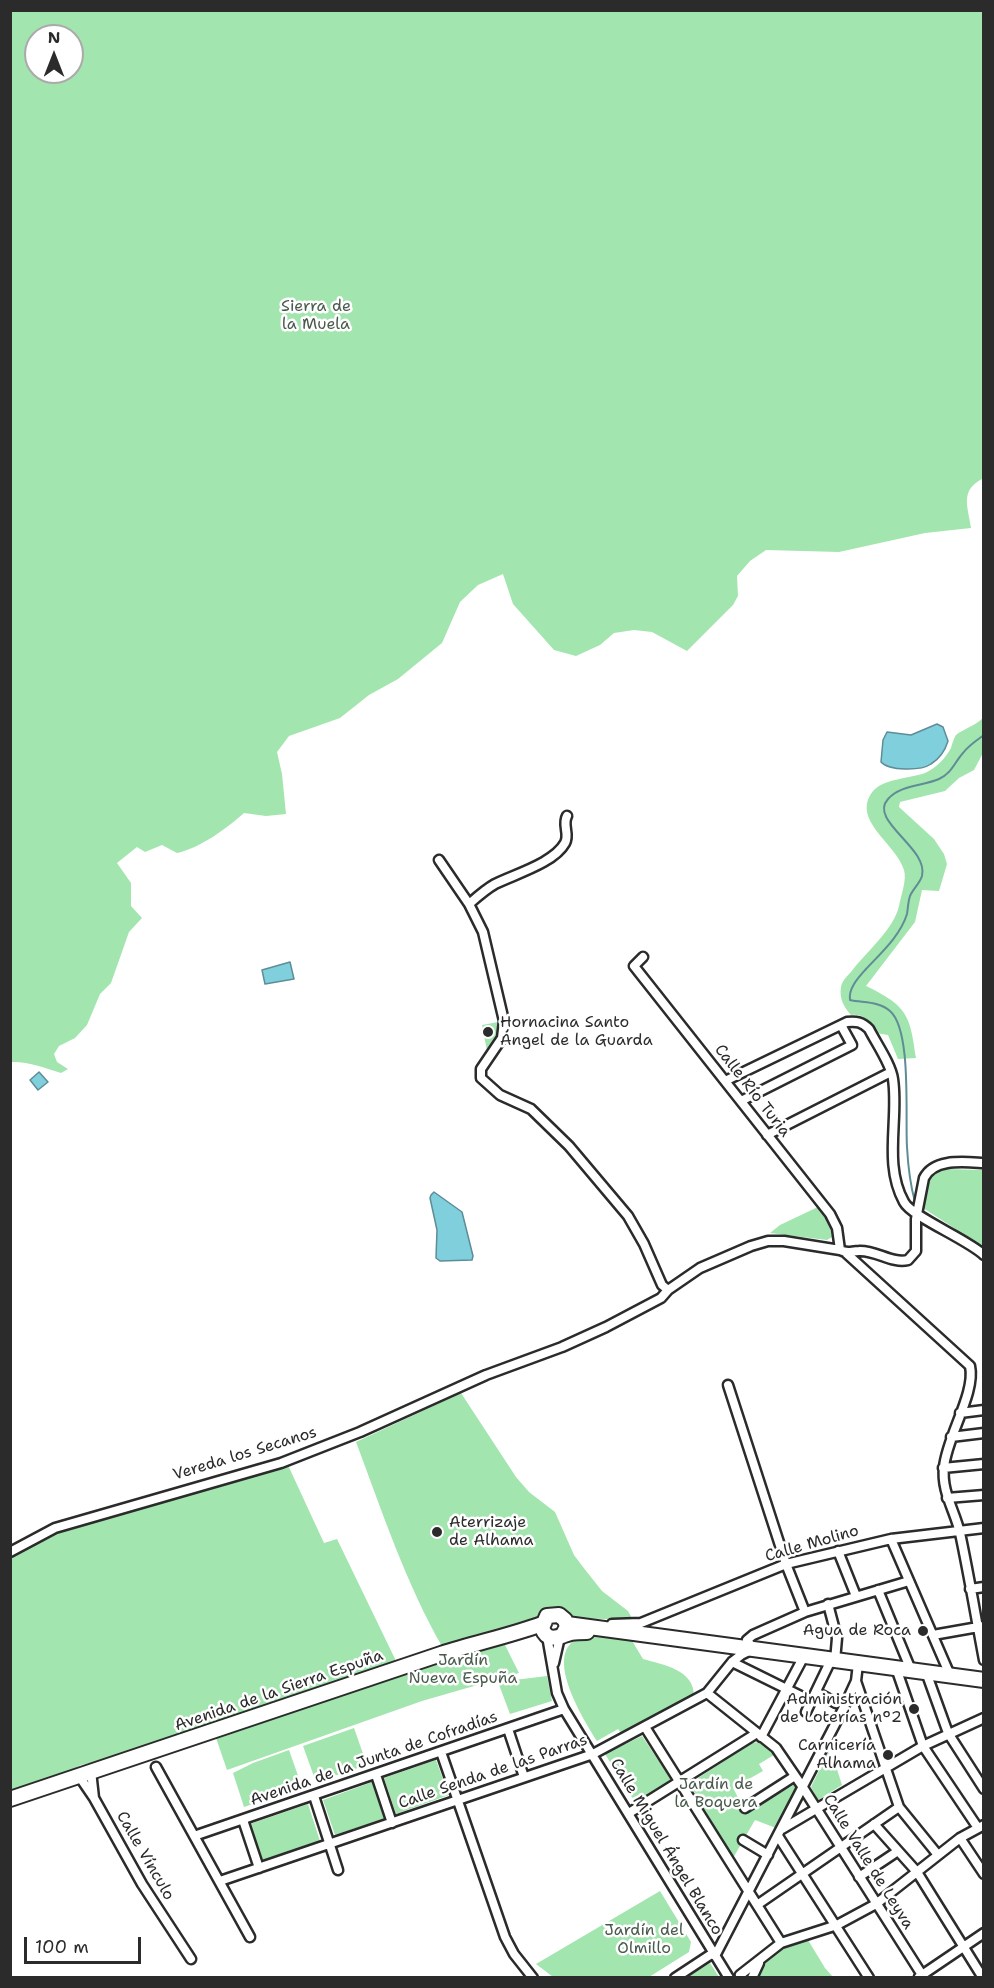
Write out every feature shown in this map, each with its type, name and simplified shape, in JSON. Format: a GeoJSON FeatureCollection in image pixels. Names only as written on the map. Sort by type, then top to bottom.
{"type":"FeatureCollection","features":[{"type":"Feature","properties":{"kind":"main road","name":"Avenida de la Sierra Espuña"},"geometry":{"type":"LineString","coordinates":[[85,1774],[79,1771],[91,1765],[128,1759],[470,1644],[556,1630],[613,1631],[655,1635],[984,1680]]}},
{"type":"Feature","properties":{"kind":"main road","name":"Avenida de la Sierra Espuña"},"geometry":{"type":"LineString","coordinates":[[10,1799],[85,1774]]}},
{"type":"Feature","properties":{"kind":"street"},"geometry":{"type":"LineString","coordinates":[[469,904],[494,884],[555,854],[566,842],[564,822],[567,816]]}},
{"type":"Feature","properties":{"kind":"street"},"geometry":{"type":"LineString","coordinates":[[439,860],[469,904],[486,940],[504,1021],[502,1038],[481,1069],[481,1078],[500,1095],[531,1109],[569,1146],[628,1216],[639,1233],[662,1285],[668,1290]]}},
{"type":"Feature","properties":{"kind":"street","name":"Calle Río Turia"},"geometry":{"type":"LineString","coordinates":[[643,957],[634,966],[830,1214],[837,1228],[843,1251]]}},
{"type":"Feature","properties":{"kind":"street"},"geometry":{"type":"LineString","coordinates":[[725,1081],[841,1025],[856,1021],[869,1029],[891,1072],[894,1170],[904,1202],[917,1213],[967,1242],[984,1255]]}},
{"type":"Feature","properties":{"kind":"street"},"geometry":{"type":"LineString","coordinates":[[741,1101],[852,1045],[841,1025]]}},
{"type":"Feature","properties":{"kind":"street"},"geometry":{"type":"LineString","coordinates":[[767,1135],[891,1072]]}},
{"type":"Feature","properties":{"kind":"street"},"geometry":{"type":"LineString","coordinates":[[917,1213],[924,1178],[930,1169],[954,1162],[984,1163]]}},
{"type":"Feature","properties":{"kind":"street","name":"Vereda los Secanos"},"geometry":{"type":"LineString","coordinates":[[10,1552],[55,1528],[281,1462],[360,1432],[486,1375],[562,1347],[606,1327],[661,1298],[668,1290],[700,1268],[768,1241],[784,1241],[843,1251],[860,1251],[901,1261],[912,1259],[916,1251],[917,1213]]}},
{"type":"Feature","properties":{"kind":"street"},"geometry":{"type":"LineString","coordinates":[[843,1251],[970,1366],[972,1373],[970,1384],[951,1437],[944,1468],[947,1498],[959,1531],[980,1626],[984,1660]]}},
{"type":"Feature","properties":{"kind":"street"},"geometry":{"type":"LineString","coordinates":[[728,1384],[786,1564],[806,1612]]}},
{"type":"Feature","properties":{"kind":"street"},"geometry":{"type":"LineString","coordinates":[[960,1413],[984,1410]]}},
{"type":"Feature","properties":{"kind":"street"},"geometry":{"type":"LineString","coordinates":[[951,1437],[984,1433]]}},
{"type":"Feature","properties":{"kind":"street"},"geometry":{"type":"LineString","coordinates":[[944,1468],[984,1464]]}},
{"type":"Feature","properties":{"kind":"street"},"geometry":{"type":"LineString","coordinates":[[947,1498],[984,1495]]}},
{"type":"Feature","properties":{"kind":"street","name":"Calle Molino"},"geometry":{"type":"LineString","coordinates":[[556,1630],[641,1623],[786,1564],[891,1539],[984,1528]]}},
{"type":"Feature","properties":{"kind":"street"},"geometry":{"type":"LineString","coordinates":[[891,1539],[950,1675]]}},
{"type":"Feature","properties":{"kind":"street"},"geometry":{"type":"LineString","coordinates":[[838,1551],[856,1596]]}},
{"type":"Feature","properties":{"kind":"street"},"geometry":{"type":"LineString","coordinates":[[753,1649],[747,1642],[748,1638],[806,1612],[909,1581]]}},
{"type":"Feature","properties":{"kind":"street"},"geometry":{"type":"LineString","coordinates":[[970,1589],[984,1587]]}},
{"type":"Feature","properties":{"kind":"street"},"geometry":{"type":"LineString","coordinates":[[878,1590],[911,1670]]}},
{"type":"Feature","properties":{"kind":"street"},"geometry":{"type":"LineString","coordinates":[[806,1712],[833,1660],[837,1638],[828,1604]]}},
{"type":"Feature","properties":{"kind":"street"},"geometry":{"type":"LineString","coordinates":[[655,1635],[651,1627],[653,1620],[657,1617]]}},
{"type":"Feature","properties":{"kind":"street"},"geometry":{"type":"LineString","coordinates":[[933,1635],[980,1626]]}},
{"type":"Feature","properties":{"kind":"street","name":"Calle Miguel Ángel Blanco"},"geometry":{"type":"LineString","coordinates":[[556,1630],[554,1666],[557,1692],[564,1709],[714,1955],[736,1977]]}},
{"type":"Feature","properties":{"kind":"street","name":"Calle Miguel Ángel Blanco"},"geometry":{"type":"LineString","coordinates":[[554,1666],[556,1630]]}},
{"type":"Feature","properties":{"kind":"street","name":"Calle Senda de las Parras"},"geometry":{"type":"LineString","coordinates":[[220,1881],[592,1754],[707,1692],[732,1662],[753,1649]]}},
{"type":"Feature","properties":{"kind":"street"},"geometry":{"type":"LineString","coordinates":[[628,1813],[759,1735],[804,1656]]}},
{"type":"Feature","properties":{"kind":"street"},"geometry":{"type":"LineString","coordinates":[[732,1662],[811,1701]]}},
{"type":"Feature","properties":{"kind":"street"},"geometry":{"type":"LineString","coordinates":[[675,1977],[714,1955],[856,1681],[858,1664]]}},
{"type":"Feature","properties":{"kind":"street"},"geometry":{"type":"LineString","coordinates":[[736,1977],[781,1943],[837,1926],[876,1904],[960,1838],[981,1826],[922,1746],[896,1668]]}},
{"type":"Feature","properties":{"kind":"street"},"geometry":{"type":"LineString","coordinates":[[926,1672],[948,1733],[984,1789]]}},
{"type":"Feature","properties":{"kind":"street"},"geometry":{"type":"LineString","coordinates":[[856,1681],[899,1807],[938,1855]]}},
{"type":"Feature","properties":{"kind":"street","name":"Calle Valle de Leyva"},"geometry":{"type":"LineString","coordinates":[[707,1692],[776,1748],[921,1977]]}},
{"type":"Feature","properties":{"kind":"street"},"geometry":{"type":"LineString","coordinates":[[816,1692],[836,1703]]}},
{"type":"Feature","properties":{"kind":"street","name":"Avenida de la Junta de Cofradías"},"geometry":{"type":"LineString","coordinates":[[194,1836],[564,1709]]}},
{"type":"Feature","properties":{"kind":"street"},"geometry":{"type":"LineString","coordinates":[[779,1833],[922,1746],[984,1718]]}},
{"type":"Feature","properties":{"kind":"street"},"geometry":{"type":"LineString","coordinates":[[645,1727],[781,1943]]}},
{"type":"Feature","properties":{"kind":"street"},"geometry":{"type":"LineString","coordinates":[[508,1729],[524,1778]]}},
{"type":"Feature","properties":{"kind":"street"},"geometry":{"type":"LineString","coordinates":[[441,1752],[505,1937],[514,1954],[532,1977]]}},
{"type":"Feature","properties":{"kind":"street"},"geometry":{"type":"LineString","coordinates":[[156,1767],[250,1937]]}},
{"type":"Feature","properties":{"kind":"street","name":"Calle Vínculo"},"geometry":{"type":"LineString","coordinates":[[85,1774],[94,1798],[142,1884],[191,1959]]}},
{"type":"Feature","properties":{"kind":"street"},"geometry":{"type":"LineString","coordinates":[[376,1775],[392,1823]]}},
{"type":"Feature","properties":{"kind":"street"},"geometry":{"type":"LineString","coordinates":[[744,1808],[795,1776]]}},
{"type":"Feature","properties":{"kind":"street"},"geometry":{"type":"LineString","coordinates":[[314,1796],[338,1870]]}},
{"type":"Feature","properties":{"kind":"street"},"geometry":{"type":"LineString","coordinates":[[757,1905],[899,1807]]}},
{"type":"Feature","properties":{"kind":"street"},"geometry":{"type":"LineString","coordinates":[[243,1820],[259,1868]]}},
{"type":"Feature","properties":{"kind":"street"},"geometry":{"type":"LineString","coordinates":[[874,1824],[917,1872],[983,1977]]}},
{"type":"Feature","properties":{"kind":"street"},"geometry":{"type":"LineString","coordinates":[[779,1833],[869,1977]]}},
{"type":"Feature","properties":{"kind":"street"},"geometry":{"type":"LineString","coordinates":[[960,1838],[984,1874]]}},
{"type":"Feature","properties":{"kind":"street"},"geometry":{"type":"LineString","coordinates":[[744,1840],[768,1854]]}},
{"type":"Feature","properties":{"kind":"street"},"geometry":{"type":"LineString","coordinates":[[859,1876],[898,1851]]}},
{"type":"Feature","properties":{"kind":"street"},"geometry":{"type":"LineString","coordinates":[[921,1977],[984,1933]]}},
{"type":"Feature","properties":{"kind":"street"},"geometry":{"type":"LineString","coordinates":[[752,1977],[762,1958]]}},
{"type":"Feature","properties":{"kind":"green space","name":"Sierra de la Muela"},"geometry":{"type":"Polygon","coordinates":[[[11,10],[983,11],[984,478],[976,483],[968,493],[967,506],[971,528],[925,533],[839,552],[766,550],[750,561],[737,576],[738,596],[733,605],[687,651],[652,632],[634,630],[614,633],[600,645],[576,656],[554,650],[513,604],[503,574],[478,585],[460,602],[442,643],[398,679],[369,695],[340,718],[289,736],[277,752],[286,814],[266,816],[244,813],[212,837],[186,851],[177,853],[162,845],[145,852],[137,847],[117,863],[131,883],[131,906],[142,918],[129,932],[111,983],[100,994],[87,1025],[75,1038],[59,1046],[54,1054],[57,1062],[68,1069],[61,1073],[11,1062],[11,10]]]}},
{"type":"Feature","properties":{"kind":"green space"},"geometry":{"type":"Polygon","coordinates":[[[983,718],[983,753],[974,770],[959,778],[945,791],[900,802],[899,807],[934,839],[944,854],[947,864],[939,891],[922,890],[915,922],[866,986],[898,1006],[908,1021],[916,1058],[898,1059],[888,1035],[876,1033],[869,1022],[860,1015],[851,1015],[841,999],[842,983],[892,923],[899,906],[904,883],[905,874],[900,860],[871,822],[867,812],[867,802],[873,791],[883,784],[933,769],[949,752],[956,735],[983,718]]]}},
{"type":"Feature","properties":{"kind":"green space"},"geometry":{"type":"Polygon","coordinates":[[[498,1022],[496,1038],[487,1051],[482,1025],[498,1022]]]}},
{"type":"Feature","properties":{"kind":"green space"},"geometry":{"type":"Polygon","coordinates":[[[947,1169],[983,1170],[983,1250],[923,1208],[927,1182],[934,1174],[947,1169]]]}},
{"type":"Feature","properties":{"kind":"green space"},"geometry":{"type":"Polygon","coordinates":[[[820,1206],[828,1221],[832,1237],[827,1240],[770,1233],[780,1225],[820,1206]]]}},
{"type":"Feature","properties":{"kind":"green space"},"geometry":{"type":"Polygon","coordinates":[[[461,1393],[516,1477],[529,1492],[555,1512],[574,1555],[583,1567],[602,1591],[628,1611],[633,1620],[575,1618],[564,1612],[544,1613],[536,1620],[443,1648],[406,1573],[356,1442],[461,1393]]]}},
{"type":"Feature","properties":{"kind":"green space"},"geometry":{"type":"Polygon","coordinates":[[[287,1463],[324,1543],[337,1539],[397,1663],[129,1754],[81,1765],[50,1780],[11,1794],[11,1557],[36,1540],[59,1530],[287,1463]]]}},
{"type":"Feature","properties":{"kind":"green space"},"geometry":{"type":"Polygon","coordinates":[[[591,1636],[631,1639],[643,1659],[668,1666],[683,1674],[693,1687],[694,1696],[622,1734],[618,1729],[597,1741],[576,1705],[565,1674],[564,1659],[568,1647],[577,1639],[591,1636]]]}},
{"type":"Feature","properties":{"kind":"green space","name":"Jardín Nueva Espuña"},"geometry":{"type":"Polygon","coordinates":[[[499,1644],[505,1645],[519,1673],[422,1701],[227,1770],[216,1738],[436,1661],[499,1644]]]}},
{"type":"Feature","properties":{"kind":"green space"},"geometry":{"type":"Polygon","coordinates":[[[547,1676],[552,1701],[510,1714],[498,1682],[547,1676]]]}},
{"type":"Feature","properties":{"kind":"green space"},"geometry":{"type":"Polygon","coordinates":[[[354,1728],[367,1765],[316,1782],[303,1746],[354,1728]]]}},
{"type":"Feature","properties":{"kind":"green space"},"geometry":{"type":"Polygon","coordinates":[[[642,1736],[671,1779],[635,1802],[605,1754],[642,1736]]]}},
{"type":"Feature","properties":{"kind":"green space","name":"Jardín de la Boquera"},"geometry":{"type":"Polygon","coordinates":[[[760,1742],[774,1755],[759,1764],[763,1771],[733,1788],[746,1812],[794,1785],[796,1787],[776,1828],[755,1820],[733,1858],[692,1788],[701,1783],[698,1778],[752,1743],[760,1742]]]}},
{"type":"Feature","properties":{"kind":"green space"},"geometry":{"type":"Polygon","coordinates":[[[289,1750],[302,1787],[244,1807],[233,1773],[289,1750]]]}},
{"type":"Feature","properties":{"kind":"green space"},"geometry":{"type":"Polygon","coordinates":[[[828,1752],[835,1763],[842,1785],[818,1800],[811,1787],[828,1752]]]}},
{"type":"Feature","properties":{"kind":"green space"},"geometry":{"type":"Polygon","coordinates":[[[436,1760],[449,1795],[396,1814],[384,1778],[436,1760]]]}},
{"type":"Feature","properties":{"kind":"green space"},"geometry":{"type":"Polygon","coordinates":[[[372,1782],[385,1818],[335,1835],[323,1800],[372,1782]]]}},
{"type":"Feature","properties":{"kind":"green space"},"geometry":{"type":"Polygon","coordinates":[[[308,1804],[320,1841],[263,1860],[250,1824],[308,1804]]]}},
{"type":"Feature","properties":{"kind":"green space","name":"Jardín del Olmillo"},"geometry":{"type":"Polygon","coordinates":[[[660,1891],[691,1942],[689,1952],[649,1977],[553,1977],[536,1964],[660,1891]]]}},
{"type":"Feature","properties":{"kind":"green space"},"geometry":{"type":"Polygon","coordinates":[[[808,1940],[833,1977],[758,1978],[760,1969],[770,1956],[784,1948],[808,1940]]]}},
{"type":"Feature","properties":{"kind":"green space"},"geometry":{"type":"Polygon","coordinates":[[[710,1963],[719,1977],[687,1977],[710,1963]]]}},
{"type":"Feature","properties":{"kind":"water"},"geometry":{"type":"Polygon","coordinates":[[[937,724],[943,727],[948,741],[937,760],[920,768],[905,769],[891,767],[881,762],[883,740],[887,732],[911,735],[937,724]]]}},
{"type":"Feature","properties":{"kind":"water"},"geometry":{"type":"Polygon","coordinates":[[[290,962],[294,979],[265,984],[262,970],[290,962]]]}},
{"type":"Feature","properties":{"kind":"water"},"geometry":{"type":"Polygon","coordinates":[[[39,1072],[48,1082],[38,1090],[30,1080],[39,1072]]]}},
{"type":"Feature","properties":{"kind":"water"},"geometry":{"type":"Polygon","coordinates":[[[434,1192],[462,1212],[472,1260],[440,1261],[436,1258],[437,1230],[430,1198],[434,1192]]]}},
{"type":"Feature","properties":{"kind":"waterway"},"geometry":{"type":"LineString","coordinates":[[915,1202],[907,1154],[906,1075],[902,1036],[897,1021],[890,1011],[876,1004],[850,1000],[850,996],[857,979],[900,929],[907,914],[910,896],[922,876],[922,866],[917,855],[886,816],[884,807],[888,799],[899,791],[943,777],[967,748],[984,735]]}},
{"type":"Feature","properties":{"kind":"place","name":"Hornacina Santo Ángel de la Guarda"},"geometry":{"type":"Point","coordinates":[488,1032]}},
{"type":"Feature","properties":{"kind":"place","name":"Aterrizaje de Alhama"},"geometry":{"type":"Point","coordinates":[437,1532]}},
{"type":"Feature","properties":{"kind":"place","name":"Agua de Roca"},"geometry":{"type":"Point","coordinates":[923,1631]}},
{"type":"Feature","properties":{"kind":"place","name":"Administración de Loterías nº2"},"geometry":{"type":"Point","coordinates":[914,1709]}},
{"type":"Feature","properties":{"kind":"place","name":"Carnicería Alhama"},"geometry":{"type":"Point","coordinates":[888,1755]}}]}
